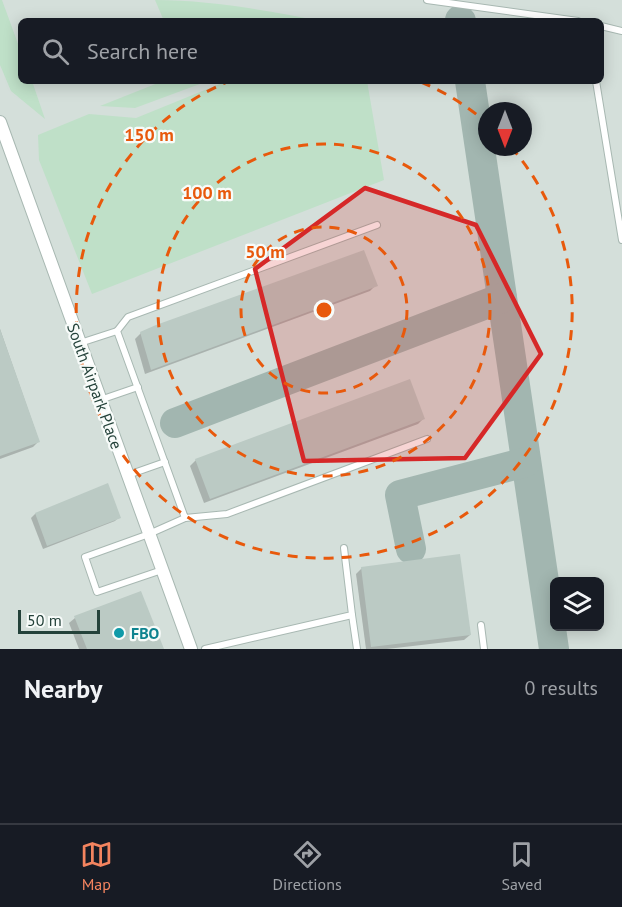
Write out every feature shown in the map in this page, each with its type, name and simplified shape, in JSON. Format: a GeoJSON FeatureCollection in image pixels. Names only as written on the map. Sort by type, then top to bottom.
{"type":"FeatureCollection","features":[{"type":"Feature","properties":{"kind":"street","name":"South Airpark Place"},"geometry":{"type":"LineString","coordinates":[[0,122],[3,142],[80,343],[191,649]]}},
{"type":"Feature","properties":{"kind":"lane"},"geometry":{"type":"LineString","coordinates":[[427,0],[553,18]]}},
{"type":"Feature","properties":{"kind":"lane"},"geometry":{"type":"LineString","coordinates":[[604,27],[622,31]]}},
{"type":"Feature","properties":{"kind":"lane"},"geometry":{"type":"LineString","coordinates":[[596,84],[622,240]]}},
{"type":"Feature","properties":{"kind":"lane"},"geometry":{"type":"LineString","coordinates":[[80,343],[117,331],[128,317],[377,225]]}},
{"type":"Feature","properties":{"kind":"lane"},"geometry":{"type":"LineString","coordinates":[[117,331],[185,518]]}},
{"type":"Feature","properties":{"kind":"lane"},"geometry":{"type":"LineString","coordinates":[[100,400],[138,387]]}},
{"type":"Feature","properties":{"kind":"lane"},"geometry":{"type":"LineString","coordinates":[[162,570],[97,592],[85,558],[185,518],[228,514],[427,439]]}},
{"type":"Feature","properties":{"kind":"lane"},"geometry":{"type":"LineString","coordinates":[[128,475],[165,462]]}},
{"type":"Feature","properties":{"kind":"lane"},"geometry":{"type":"LineString","coordinates":[[344,548],[357,649]]}},
{"type":"Feature","properties":{"kind":"lane"},"geometry":{"type":"LineString","coordinates":[[205,649],[352,615]]}},
{"type":"Feature","properties":{"kind":"lane"},"geometry":{"type":"LineString","coordinates":[[481,625],[484,649]]}},
{"type":"Feature","properties":{"kind":"highlighted area"},"geometry":{"type":"Polygon","coordinates":[[[365,188],[476,225],[541,354],[465,458],[304,461],[255,269],[365,188]]]}},
{"type":"Feature","properties":{"kind":"shaded area"},"geometry":{"type":"Polygon","coordinates":[[[0,0],[622,0],[622,649],[0,649],[0,0]]]}},
{"type":"Feature","properties":{"kind":"green space"},"geometry":{"type":"Polygon","coordinates":[[[0,0],[2,0],[18,44],[18,84],[33,84],[45,119],[11,91],[0,65],[0,0]]]}},
{"type":"Feature","properties":{"kind":"green space"},"geometry":{"type":"Polygon","coordinates":[[[155,0],[218,4],[305,18],[163,18],[155,0]]]}},
{"type":"Feature","properties":{"kind":"green space"},"geometry":{"type":"Polygon","coordinates":[[[155,84],[200,84],[135,108],[100,106],[155,84]]]}},
{"type":"Feature","properties":{"kind":"green space"},"geometry":{"type":"Polygon","coordinates":[[[220,84],[368,84],[384,180],[92,294],[39,160],[38,135],[89,114],[136,118],[220,84]]]}},
{"type":"Feature","properties":{"kind":"building"},"geometry":{"type":"Polygon","coordinates":[[[364,250],[378,286],[151,370],[140,332],[364,250]]]}},
{"type":"Feature","properties":{"kind":"building"},"geometry":{"type":"Polygon","coordinates":[[[0,329],[40,442],[0,456],[0,329]]]}},
{"type":"Feature","properties":{"kind":"building"},"geometry":{"type":"Polygon","coordinates":[[[410,379],[425,419],[210,499],[195,459],[410,379]]]}},
{"type":"Feature","properties":{"kind":"building"},"geometry":{"type":"Polygon","coordinates":[[[108,483],[121,518],[47,546],[35,513],[108,483]]]}},
{"type":"Feature","properties":{"kind":"building"},"geometry":{"type":"Polygon","coordinates":[[[460,554],[471,635],[371,647],[361,567],[460,554]]]}},
{"type":"Feature","properties":{"kind":"building","name":"FBO"},"geometry":{"type":"Polygon","coordinates":[[[141,591],[164,649],[87,649],[74,616],[141,591]]]}},
{"type":"Feature","properties":{"kind":"taxiway"},"geometry":{"type":"LineString","coordinates":[[470,84],[554,649]]}},
{"type":"Feature","properties":{"kind":"taxiway"},"geometry":{"type":"LineString","coordinates":[[175,423],[502,298]]}},
{"type":"Feature","properties":{"kind":"taxiway"},"geometry":{"type":"LineString","coordinates":[[411,549],[400,495],[526,462]]}},
{"type":"Feature","properties":{"kind":"place","name":"FBO"},"geometry":{"type":"Point","coordinates":[119,633]}}]}
